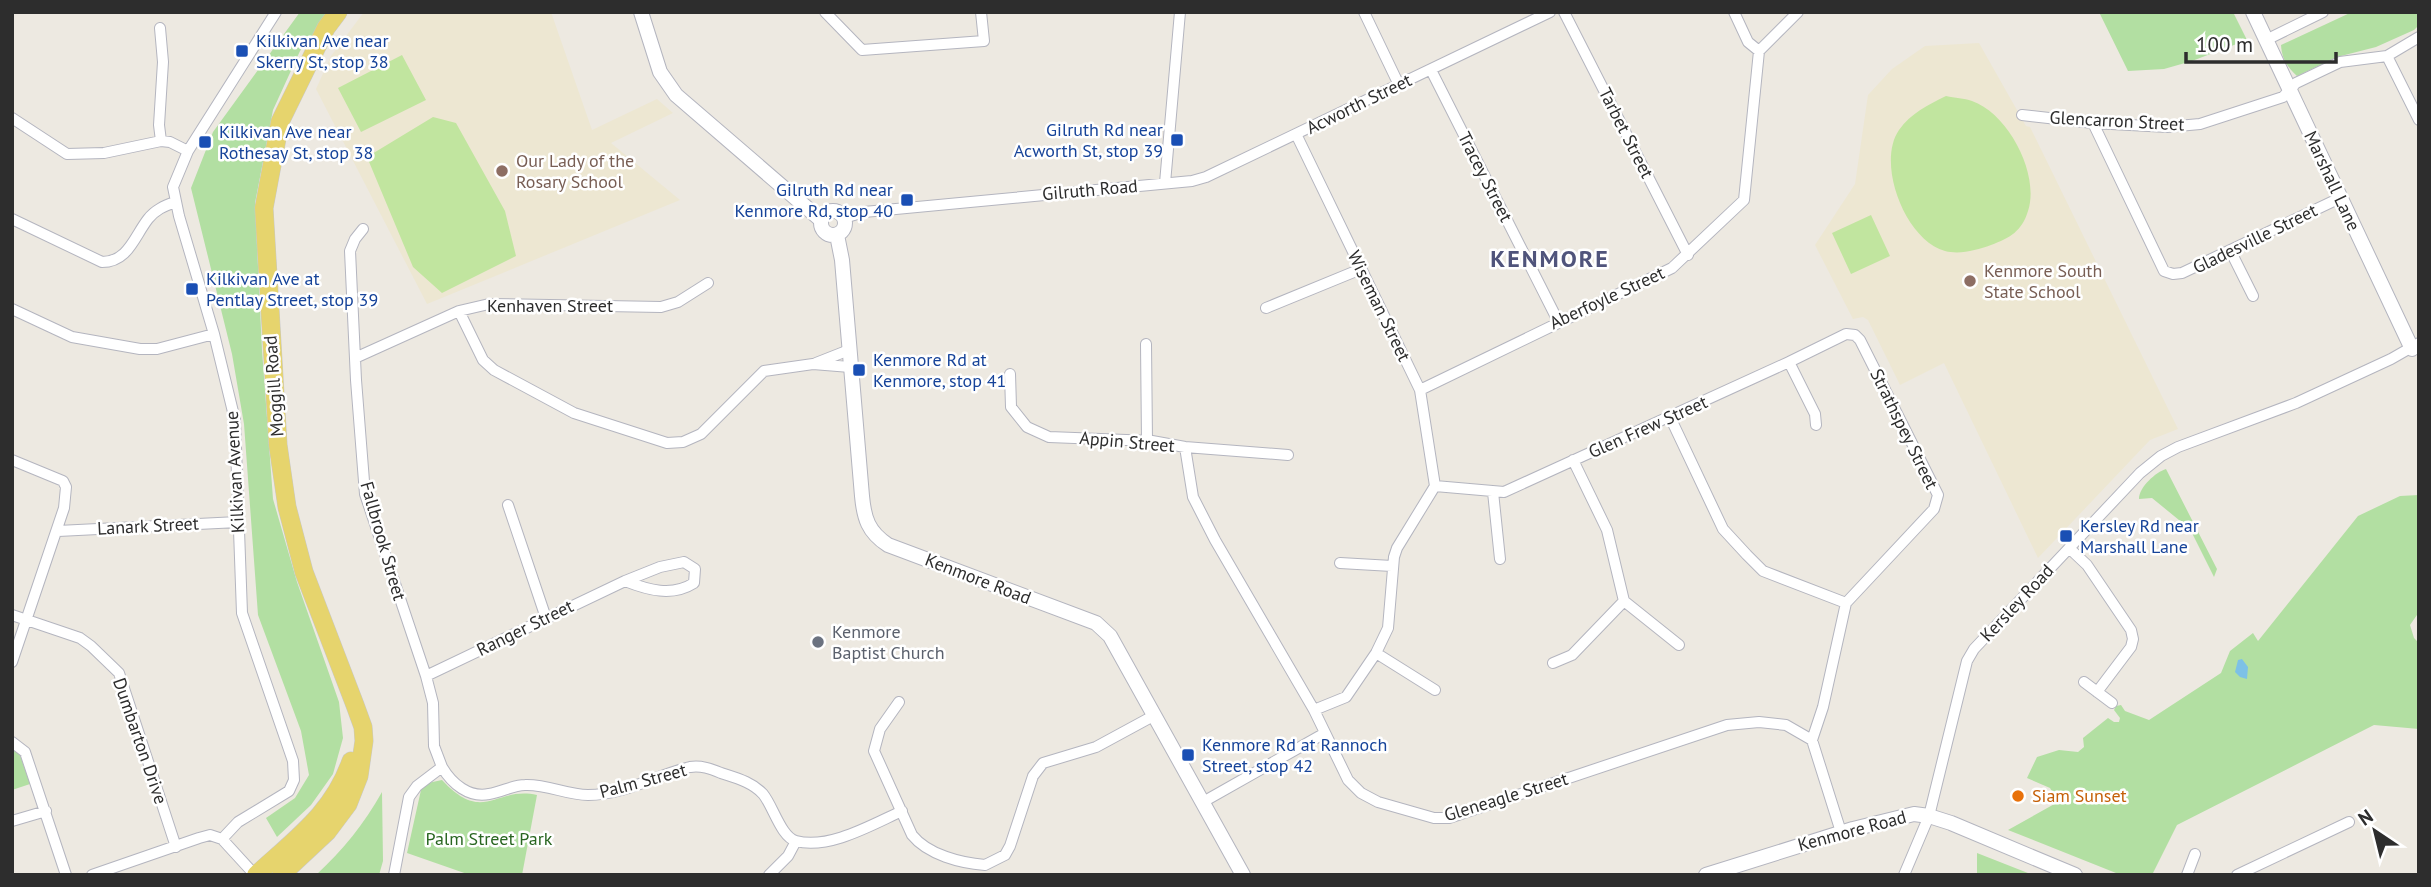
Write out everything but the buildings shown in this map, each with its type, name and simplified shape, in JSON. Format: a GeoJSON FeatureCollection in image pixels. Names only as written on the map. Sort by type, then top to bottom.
{"type":"FeatureCollection","features":[{"type":"Feature","properties":{"kind":"main road","name":"Moggill Road"},"geometry":{"type":"LineString","coordinates":[[281,875],[327,832],[348,804],[359,776],[364,741],[363,727],[304,572],[287,507],[278,444],[264,208],[280,122],[326,28],[338,12]]}},
{"type":"Feature","properties":{"kind":"main road","name":"Moggill Road"},"geometry":{"type":"LineString","coordinates":[[309,64],[349,12]]}},
{"type":"Feature","properties":{"kind":"main road","name":"Moggill Road"},"geometry":{"type":"LineString","coordinates":[[256,875],[325,811],[336,796],[351,760],[355,705]]}},
{"type":"Feature","properties":{"kind":"street","name":"Kilkivan Avenue"},"geometry":{"type":"LineString","coordinates":[[222,839],[239,822],[289,791],[294,780],[293,761],[242,613],[235,420],[214,334],[175,201],[175,181],[188,151],[276,12]]}},
{"type":"Feature","properties":{"kind":"street"},"geometry":{"type":"LineString","coordinates":[[641,12],[660,72],[676,95],[821,220]]}},
{"type":"Feature","properties":{"kind":"street"},"geometry":{"type":"LineString","coordinates":[[825,12],[862,50],[984,41],[981,12]]}},
{"type":"Feature","properties":{"kind":"street"},"geometry":{"type":"LineString","coordinates":[[1165,183],[1180,12]]}},
{"type":"Feature","properties":{"kind":"street"},"geometry":{"type":"LineString","coordinates":[[1364,12],[1399,85]]}},
{"type":"Feature","properties":{"kind":"street","name":"Acworth Street"},"geometry":{"type":"LineString","coordinates":[[1165,183],[1206,177],[1550,12]]}},
{"type":"Feature","properties":{"kind":"street","name":"Tarbet Street"},"geometry":{"type":"LineString","coordinates":[[1564,12],[1688,255]]}},
{"type":"Feature","properties":{"kind":"street"},"geometry":{"type":"LineString","coordinates":[[1734,12],[1748,42],[1759,51],[1798,12]]}},
{"type":"Feature","properties":{"kind":"street","name":"Marshall Lane"},"geometry":{"type":"LineString","coordinates":[[2253,12],[2340,198],[2415,346]]}},
{"type":"Feature","properties":{"kind":"street"},"geometry":{"type":"LineString","coordinates":[[2266,40],[2323,12]]}},
{"type":"Feature","properties":{"kind":"street"},"geometry":{"type":"LineString","coordinates":[[160,28],[163,62],[159,125],[161,141]]}},
{"type":"Feature","properties":{"kind":"street"},"geometry":{"type":"LineString","coordinates":[[2419,37],[2387,55],[2419,120]]}},
{"type":"Feature","properties":{"kind":"street","name":"Aberfoyle Street"},"geometry":{"type":"LineString","coordinates":[[1420,390],[1672,268],[1744,200],[1759,51]]}},
{"type":"Feature","properties":{"kind":"street","name":"Glencarron Street"},"geometry":{"type":"LineString","coordinates":[[2022,115],[2093,123],[2167,127],[2200,124],[2283,97],[2296,83],[2340,62],[2387,55]]}},
{"type":"Feature","properties":{"kind":"street","name":"Tracey Street"},"geometry":{"type":"LineString","coordinates":[[1431,69],[1558,321]]}},
{"type":"Feature","properties":{"kind":"street"},"geometry":{"type":"LineString","coordinates":[[12,118],[67,154],[104,153],[161,141],[170,142],[188,151]]}},
{"type":"Feature","properties":{"kind":"street","name":"Gladesville Street"},"geometry":{"type":"LineString","coordinates":[[2093,123],[2165,271],[2173,274],[2182,274],[2340,198]]}},
{"type":"Feature","properties":{"kind":"street","name":"Wiseman Street"},"geometry":{"type":"LineString","coordinates":[[1296,134],[1420,390],[1436,486]]}},
{"type":"Feature","properties":{"kind":"street","name":"Gilruth Road"},"geometry":{"type":"LineString","coordinates":[[845,218],[864,212],[1165,183]]}},
{"type":"Feature","properties":{"kind":"street"},"geometry":{"type":"LineString","coordinates":[[12,219],[102,262],[112,262],[124,256],[148,219],[158,209],[175,201]]}},
{"type":"Feature","properties":{"kind":"street"},"geometry":{"type":"LineString","coordinates":[[832,211],[840,213],[845,218],[845,227],[837,235],[826,233],[821,227],[821,220],[832,211]]}},
{"type":"Feature","properties":{"kind":"street","name":"Fallbrook Street"},"geometry":{"type":"LineString","coordinates":[[363,229],[350,251],[365,494],[426,676],[433,703],[434,746],[442,767]]}},
{"type":"Feature","properties":{"kind":"street","name":"Kenmore Road"},"geometry":{"type":"LineString","coordinates":[[837,235],[842,260],[863,513],[872,533],[879,540],[896,548],[1097,623],[1110,636],[1243,875]]}},
{"type":"Feature","properties":{"kind":"street"},"geometry":{"type":"LineString","coordinates":[[2230,250],[2253,296]]}},
{"type":"Feature","properties":{"kind":"street"},"geometry":{"type":"LineString","coordinates":[[1266,308],[1360,269]]}},
{"type":"Feature","properties":{"kind":"street","name":"Kenhaven Street"},"geometry":{"type":"LineString","coordinates":[[355,358],[459,311],[489,304],[661,307],[678,302],[708,283]]}},
{"type":"Feature","properties":{"kind":"street"},"geometry":{"type":"LineString","coordinates":[[12,309],[72,337],[140,349],[157,349],[214,334]]}},
{"type":"Feature","properties":{"kind":"street"},"geometry":{"type":"LineString","coordinates":[[459,311],[483,360],[494,370],[574,413],[667,443],[683,442],[701,434],[764,371],[813,364],[850,367]]}},
{"type":"Feature","properties":{"kind":"street","name":"Glen Frew Street"},"geometry":{"type":"LineString","coordinates":[[1436,486],[1504,492],[1846,334],[1854,335]]}},
{"type":"Feature","properties":{"kind":"street","name":"Strathspey Street"},"geometry":{"type":"LineString","coordinates":[[1846,603],[1934,509],[1938,495],[1860,340],[1854,335]]}},
{"type":"Feature","properties":{"kind":"street"},"geometry":{"type":"LineString","coordinates":[[1146,344],[1147,441]]}},
{"type":"Feature","properties":{"kind":"street","name":"Kersley Road"},"geometry":{"type":"LineString","coordinates":[[1904,875],[1929,816],[1967,662],[1974,649],[2140,473],[2161,456],[2178,447],[2296,403],[2415,346]]}},
{"type":"Feature","properties":{"kind":"street"},"geometry":{"type":"LineString","coordinates":[[813,364],[849,350]]}},
{"type":"Feature","properties":{"kind":"street"},"geometry":{"type":"LineString","coordinates":[[1789,362],[1815,414],[1816,425]]}},
{"type":"Feature","properties":{"kind":"street","name":"Appin Street"},"geometry":{"type":"LineString","coordinates":[[1010,374],[1011,407],[1027,427],[1049,437],[1147,441],[1185,447],[1288,455]]}},
{"type":"Feature","properties":{"kind":"street"},"geometry":{"type":"LineString","coordinates":[[1670,417],[1723,529],[1747,555],[1763,571],[1846,603],[1823,708],[1812,740],[1841,832]]}},
{"type":"Feature","properties":{"kind":"street","name":"Gleneagle Street"},"geometry":{"type":"LineString","coordinates":[[1185,447],[1193,497],[1214,540],[1314,710],[1348,780],[1361,793],[1378,802],[1434,818],[1448,818],[1727,725],[1759,722],[1786,725],[1812,740]]}},
{"type":"Feature","properties":{"kind":"street"},"geometry":{"type":"LineString","coordinates":[[12,460],[63,481],[67,498],[12,662]]}},
{"type":"Feature","properties":{"kind":"street"},"geometry":{"type":"LineString","coordinates":[[1573,460],[1607,530],[1624,601],[1679,645]]}},
{"type":"Feature","properties":{"kind":"street"},"geometry":{"type":"LineString","coordinates":[[1314,710],[1346,697],[1376,653],[1388,628],[1392,566],[1397,548],[1436,486]]}},
{"type":"Feature","properties":{"kind":"street"},"geometry":{"type":"LineString","coordinates":[[1493,492],[1500,559]]}},
{"type":"Feature","properties":{"kind":"street"},"geometry":{"type":"LineString","coordinates":[[508,505],[546,618]]}},
{"type":"Feature","properties":{"kind":"street","name":"Lanark Street"},"geometry":{"type":"LineString","coordinates":[[58,531],[238,522]]}},
{"type":"Feature","properties":{"kind":"street"},"geometry":{"type":"LineString","coordinates":[[2069,548],[2087,565],[2131,630],[2133,639],[2131,648],[2097,692]]}},
{"type":"Feature","properties":{"kind":"street","name":"Ranger Street"},"geometry":{"type":"LineString","coordinates":[[426,676],[625,581],[660,567],[684,562],[695,569],[694,583],[681,591],[648,590],[625,581]]}},
{"type":"Feature","properties":{"kind":"street"},"geometry":{"type":"LineString","coordinates":[[1340,563],[1392,566]]}},
{"type":"Feature","properties":{"kind":"street"},"geometry":{"type":"LineString","coordinates":[[1553,663],[1572,655],[1624,601]]}},
{"type":"Feature","properties":{"kind":"street","name":"Dumbarton Drive"},"geometry":{"type":"LineString","coordinates":[[12,615],[80,638],[119,673],[176,847]]}},
{"type":"Feature","properties":{"kind":"street"},"geometry":{"type":"LineString","coordinates":[[1376,653],[1435,690]]}},
{"type":"Feature","properties":{"kind":"street"},"geometry":{"type":"LineString","coordinates":[[2084,682],[2112,703]]}},
{"type":"Feature","properties":{"kind":"street"},"geometry":{"type":"LineString","coordinates":[[899,702],[880,729],[874,751],[912,835],[920,845],[930,851],[985,865],[996,862],[1005,855],[1032,776],[1043,762],[1096,747],[1155,715]]}},
{"type":"Feature","properties":{"kind":"street"},"geometry":{"type":"LineString","coordinates":[[1203,802],[1325,733]]}},
{"type":"Feature","properties":{"kind":"street"},"geometry":{"type":"LineString","coordinates":[[12,742],[25,752],[66,875]]}},
{"type":"Feature","properties":{"kind":"street"},"geometry":{"type":"LineString","coordinates":[[394,875],[409,797],[417,786],[442,767]]}},
{"type":"Feature","properties":{"kind":"street","name":"Palm Street"},"geometry":{"type":"LineString","coordinates":[[442,767],[454,782],[465,791],[476,795],[528,785],[588,795],[621,790],[692,767],[706,768],[752,785],[770,803],[785,833],[796,841]]}},
{"type":"Feature","properties":{"kind":"street"},"geometry":{"type":"LineString","coordinates":[[12,821],[46,811]]}},
{"type":"Feature","properties":{"kind":"street"},"geometry":{"type":"LineString","coordinates":[[769,875],[788,856],[796,841],[808,842],[850,835],[902,811]]}},
{"type":"Feature","properties":{"kind":"street","name":"Kenmore Road"},"geometry":{"type":"LineString","coordinates":[[1706,875],[1841,832],[1908,815],[1929,816],[2076,875]]}},
{"type":"Feature","properties":{"kind":"street"},"geometry":{"type":"LineString","coordinates":[[2237,875],[2349,822]]}},
{"type":"Feature","properties":{"kind":"street"},"geometry":{"type":"LineString","coordinates":[[92,875],[210,835],[222,839],[256,875]]}},
{"type":"Feature","properties":{"kind":"street"},"geometry":{"type":"LineString","coordinates":[[2187,875],[2195,854]]}},
{"type":"Feature","properties":{"kind":"shaded area","name":"Our Lady of the Rosary School"},"geometry":{"type":"Polygon","coordinates":[[[364,12],[551,12],[592,130],[657,99],[673,113],[611,143],[680,200],[427,304],[316,89],[331,56],[364,12]]]}},
{"type":"Feature","properties":{"kind":"shaded area","name":"Kenmore South State School"},"geometry":{"type":"Polygon","coordinates":[[[1979,43],[2026,126],[2030,127],[2178,429],[2150,440],[2038,558],[1944,363],[1900,385],[1868,320],[1863,317],[1853,319],[1815,245],[1855,184],[1868,95],[1892,69],[1925,46],[1979,43]]]}},
{"type":"Feature","properties":{"kind":"green space"},"geometry":{"type":"Polygon","coordinates":[[[300,12],[331,12],[300,51],[273,110],[255,203],[262,350],[273,499],[297,582],[339,702],[343,738],[333,774],[311,805],[277,837],[266,818],[295,798],[309,775],[301,731],[258,615],[244,424],[232,354],[191,188],[213,132],[300,12]]]}},
{"type":"Feature","properties":{"kind":"green space"},"geometry":{"type":"Polygon","coordinates":[[[2099,12],[2233,12],[2247,40],[2164,69],[2128,71],[2099,12]]]}},
{"type":"Feature","properties":{"kind":"green space"},"geometry":{"type":"Polygon","coordinates":[[[2352,12],[2419,12],[2419,25],[2414,30],[2376,47],[2337,57],[2297,76],[2286,62],[2281,45],[2352,12]]]}},
{"type":"Feature","properties":{"kind":"green space"},"geometry":{"type":"Polygon","coordinates":[[[402,55],[426,100],[361,132],[338,88],[402,55]]]}},
{"type":"Feature","properties":{"kind":"green space"},"geometry":{"type":"Polygon","coordinates":[[[1946,96],[1972,101],[1986,108],[1998,119],[2018,147],[2030,180],[2028,211],[2019,229],[1998,242],[1962,252],[1945,251],[1931,244],[1918,232],[1898,199],[1891,161],[1893,144],[1904,124],[1920,110],[1946,96]]]}},
{"type":"Feature","properties":{"kind":"green space"},"geometry":{"type":"Polygon","coordinates":[[[433,117],[456,123],[505,211],[516,256],[442,293],[413,267],[367,157],[433,117]]]}},
{"type":"Feature","properties":{"kind":"green space"},"geometry":{"type":"Polygon","coordinates":[[[1871,215],[1890,256],[1851,274],[1832,233],[1871,215]]]}},
{"type":"Feature","properties":{"kind":"green space"},"geometry":{"type":"Polygon","coordinates":[[[2166,469],[2217,569],[2214,577],[2190,529],[2152,498],[2139,499],[2149,481],[2166,469]]]}},
{"type":"Feature","properties":{"kind":"green space"},"geometry":{"type":"Polygon","coordinates":[[[2419,495],[2419,612],[2410,625],[2414,638],[2419,643],[2419,729],[2374,725],[2177,825],[2152,875],[2121,875],[2008,830],[2058,802],[2050,788],[2027,778],[2037,757],[2059,750],[2078,752],[2084,747],[2083,738],[2108,718],[2119,722],[2120,718],[2114,710],[2116,706],[2121,705],[2125,711],[2149,720],[2221,673],[2230,651],[2253,633],[2258,641],[2358,516],[2400,496],[2419,495]]]}},
{"type":"Feature","properties":{"kind":"green space"},"geometry":{"type":"Polygon","coordinates":[[[12,749],[19,752],[30,784],[12,790],[12,749]]]}},
{"type":"Feature","properties":{"kind":"green space","name":"Palm Street Park"},"geometry":{"type":"Polygon","coordinates":[[[442,780],[456,793],[479,802],[510,795],[537,795],[522,875],[470,875],[407,853],[421,790],[428,783],[442,780]]]}},
{"type":"Feature","properties":{"kind":"green space"},"geometry":{"type":"Polygon","coordinates":[[[382,792],[383,861],[379,875],[316,875],[352,836],[382,792]]]}},
{"type":"Feature","properties":{"kind":"green space"},"geometry":{"type":"Polygon","coordinates":[[[1977,853],[2033,875],[1977,875],[1977,853]]]}},
{"type":"Feature","properties":{"kind":"water"},"geometry":{"type":"Polygon","coordinates":[[[2242,659],[2248,667],[2247,679],[2235,672],[2238,660],[2242,659]]]}},
{"type":"Feature","properties":{"kind":"place","name":"Kilkivan Ave near Skerry St, stop 38"},"geometry":{"type":"Point","coordinates":[242,51]}},
{"type":"Feature","properties":{"kind":"place","name":"Gilruth Rd near Acworth St, stop 39"},"geometry":{"type":"Point","coordinates":[1177,140]}},
{"type":"Feature","properties":{"kind":"place","name":"Kilkivan Ave near Rothesay St, stop 38"},"geometry":{"type":"Point","coordinates":[205,142]}},
{"type":"Feature","properties":{"kind":"place","name":"Our Lady of the Rosary School"},"geometry":{"type":"Point","coordinates":[502,171]}},
{"type":"Feature","properties":{"kind":"place","name":"Gilruth Rd near Kenmore Rd, stop 40"},"geometry":{"type":"Point","coordinates":[907,200]}},
{"type":"Feature","properties":{"kind":"place","name":"Kenmore South State School"},"geometry":{"type":"Point","coordinates":[1970,281]}},
{"type":"Feature","properties":{"kind":"place","name":"Kilkivan Ave at Pentlay Street, stop 39"},"geometry":{"type":"Point","coordinates":[192,289]}},
{"type":"Feature","properties":{"kind":"place","name":"Kenmore Rd at Kenmore, stop 41"},"geometry":{"type":"Point","coordinates":[859,370]}},
{"type":"Feature","properties":{"kind":"place","name":"Kersley Rd near Marshall Lane"},"geometry":{"type":"Point","coordinates":[2066,536]}},
{"type":"Feature","properties":{"kind":"place","name":"Kenmore Baptist Church"},"geometry":{"type":"Point","coordinates":[818,642]}},
{"type":"Feature","properties":{"kind":"place","name":"Kenmore Rd at Rannoch Street, stop 42"},"geometry":{"type":"Point","coordinates":[1188,755]}},
{"type":"Feature","properties":{"kind":"place","name":"Siam Sunset"},"geometry":{"type":"Point","coordinates":[2018,796]}},
{"type":"Feature","properties":{"kind":"district","name":"KENMORE"},"geometry":{"type":"Point","coordinates":[1550,259]}}]}
